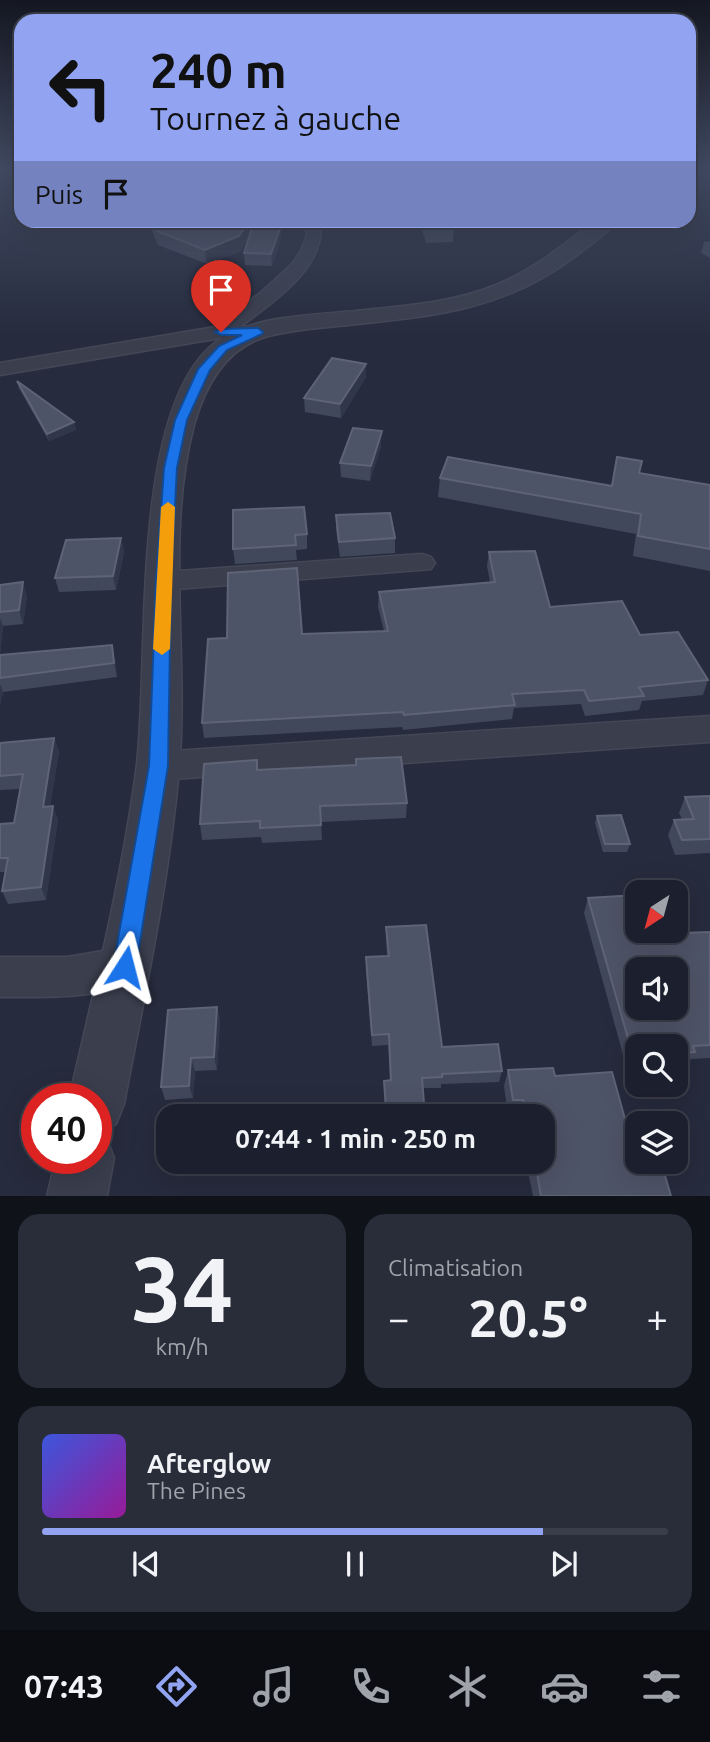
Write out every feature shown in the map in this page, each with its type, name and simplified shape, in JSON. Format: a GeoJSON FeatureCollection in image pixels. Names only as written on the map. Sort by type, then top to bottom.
{"type":"FeatureCollection","features":[{"type":"Feature","properties":{"kind":"street"},"geometry":{"type":"LineString","coordinates":[[221,332],[289,279],[312,246],[315,228]]}},
{"type":"Feature","properties":{"kind":"street"},"geometry":{"type":"LineString","coordinates":[[0,369],[221,332],[258,332],[415,310],[488,295],[537,274],[598,228]]}},
{"type":"Feature","properties":{"kind":"street"},"geometry":{"type":"LineString","coordinates":[[100,1083],[125,967],[158,766],[163,581],[170,468],[181,420],[204,369],[223,348],[258,332]]}},
{"type":"Feature","properties":{"kind":"street"},"geometry":{"type":"LineString","coordinates":[[163,581],[422,563]]}},
{"type":"Feature","properties":{"kind":"street"},"geometry":{"type":"LineString","coordinates":[[158,766],[710,729]]}},
{"type":"Feature","properties":{"kind":"street"},"geometry":{"type":"LineString","coordinates":[[0,977],[68,977],[125,967]]}},
{"type":"Feature","properties":{"kind":"street"},"geometry":{"type":"LineString","coordinates":[[77,1196],[82,1174]]}},
{"type":"Feature","properties":{"kind":"building"},"geometry":{"type":"Polygon","coordinates":[[[155,228],[244,228],[239,236],[205,250],[155,228]]]}},
{"type":"Feature","properties":{"kind":"building"},"geometry":{"type":"Polygon","coordinates":[[[252,228],[280,228],[271,254],[244,253],[252,228]]]}},
{"type":"Feature","properties":{"kind":"building"},"geometry":{"type":"Polygon","coordinates":[[[332,358],[366,364],[340,404],[304,398],[332,358]]]}},
{"type":"Feature","properties":{"kind":"building"},"geometry":{"type":"Polygon","coordinates":[[[17,381],[74,422],[47,434],[17,381]]]}},
{"type":"Feature","properties":{"kind":"building"},"geometry":{"type":"Polygon","coordinates":[[[353,428],[382,431],[371,466],[340,463],[353,428]]]}},
{"type":"Feature","properties":{"kind":"building"},"geometry":{"type":"Polygon","coordinates":[[[448,457],[612,486],[617,457],[642,461],[639,473],[710,485],[710,549],[638,536],[641,514],[440,478],[448,457]]]}},
{"type":"Feature","properties":{"kind":"building"},"geometry":{"type":"Polygon","coordinates":[[[304,507],[307,534],[295,535],[296,545],[233,549],[233,510],[304,507]]]}},
{"type":"Feature","properties":{"kind":"building"},"geometry":{"type":"Polygon","coordinates":[[[390,513],[395,538],[339,542],[336,515],[390,513]]]}},
{"type":"Feature","properties":{"kind":"building"},"geometry":{"type":"Polygon","coordinates":[[[121,538],[113,576],[55,578],[66,540],[121,538]]]}},
{"type":"Feature","properties":{"kind":"building"},"geometry":{"type":"Polygon","coordinates":[[[535,551],[550,607],[622,601],[640,635],[678,632],[708,680],[639,687],[644,696],[589,701],[584,690],[512,694],[515,705],[404,715],[403,712],[202,723],[208,639],[227,638],[228,573],[297,568],[302,634],[388,631],[379,592],[495,582],[489,552],[535,551]]]}},
{"type":"Feature","properties":{"kind":"building"},"geometry":{"type":"Polygon","coordinates":[[[23,582],[19,610],[0,612],[0,585],[23,582]]]}},
{"type":"Feature","properties":{"kind":"building"},"geometry":{"type":"Polygon","coordinates":[[[112,645],[114,663],[0,678],[0,655],[112,645]]]}},
{"type":"Feature","properties":{"kind":"building"},"geometry":{"type":"Polygon","coordinates":[[[54,738],[43,807],[53,806],[41,887],[2,891],[8,858],[0,858],[0,824],[14,823],[23,774],[0,776],[0,743],[54,738]]]}},
{"type":"Feature","properties":{"kind":"building"},"geometry":{"type":"Polygon","coordinates":[[[401,757],[407,803],[320,806],[321,825],[260,828],[260,821],[200,824],[204,764],[257,760],[257,770],[356,765],[356,759],[401,757]]]}},
{"type":"Feature","properties":{"kind":"building"},"geometry":{"type":"Polygon","coordinates":[[[710,796],[710,839],[682,840],[674,820],[694,819],[685,797],[710,796]]]}},
{"type":"Feature","properties":{"kind":"building"},"geometry":{"type":"Polygon","coordinates":[[[621,815],[630,844],[605,844],[597,816],[621,815]]]}},
{"type":"Feature","properties":{"kind":"building"},"geometry":{"type":"Polygon","coordinates":[[[625,896],[625,943],[688,943],[688,933],[710,932],[710,1045],[693,1046],[695,1052],[688,1052],[688,1034],[627,1034],[588,898],[625,896]]]}},
{"type":"Feature","properties":{"kind":"building"},"geometry":{"type":"Polygon","coordinates":[[[426,925],[442,1047],[498,1044],[502,1071],[442,1074],[442,1077],[422,1078],[424,1104],[386,1104],[384,1081],[391,1080],[389,1034],[372,1035],[366,957],[389,956],[386,927],[426,925]]]}},
{"type":"Feature","properties":{"kind":"building"},"geometry":{"type":"Polygon","coordinates":[[[217,1007],[214,1057],[191,1058],[189,1086],[161,1087],[168,1010],[217,1007]]]}},
{"type":"Feature","properties":{"kind":"building"},"geometry":{"type":"Polygon","coordinates":[[[553,1068],[555,1076],[612,1072],[625,1119],[625,1174],[665,1174],[671,1196],[541,1196],[537,1174],[555,1174],[555,1104],[524,1104],[523,1100],[513,1100],[508,1070],[553,1068]]]}},
{"type":"Feature","properties":{"kind":"slow traffic"},"geometry":{"type":"LineString","coordinates":[[162,649],[168,507]]}},
{"type":"Feature","properties":{"kind":"route"},"geometry":{"type":"LineString","coordinates":[[125,967],[158,766],[163,581],[170,468],[181,420],[204,369],[223,348],[258,332],[221,332]]}}]}
